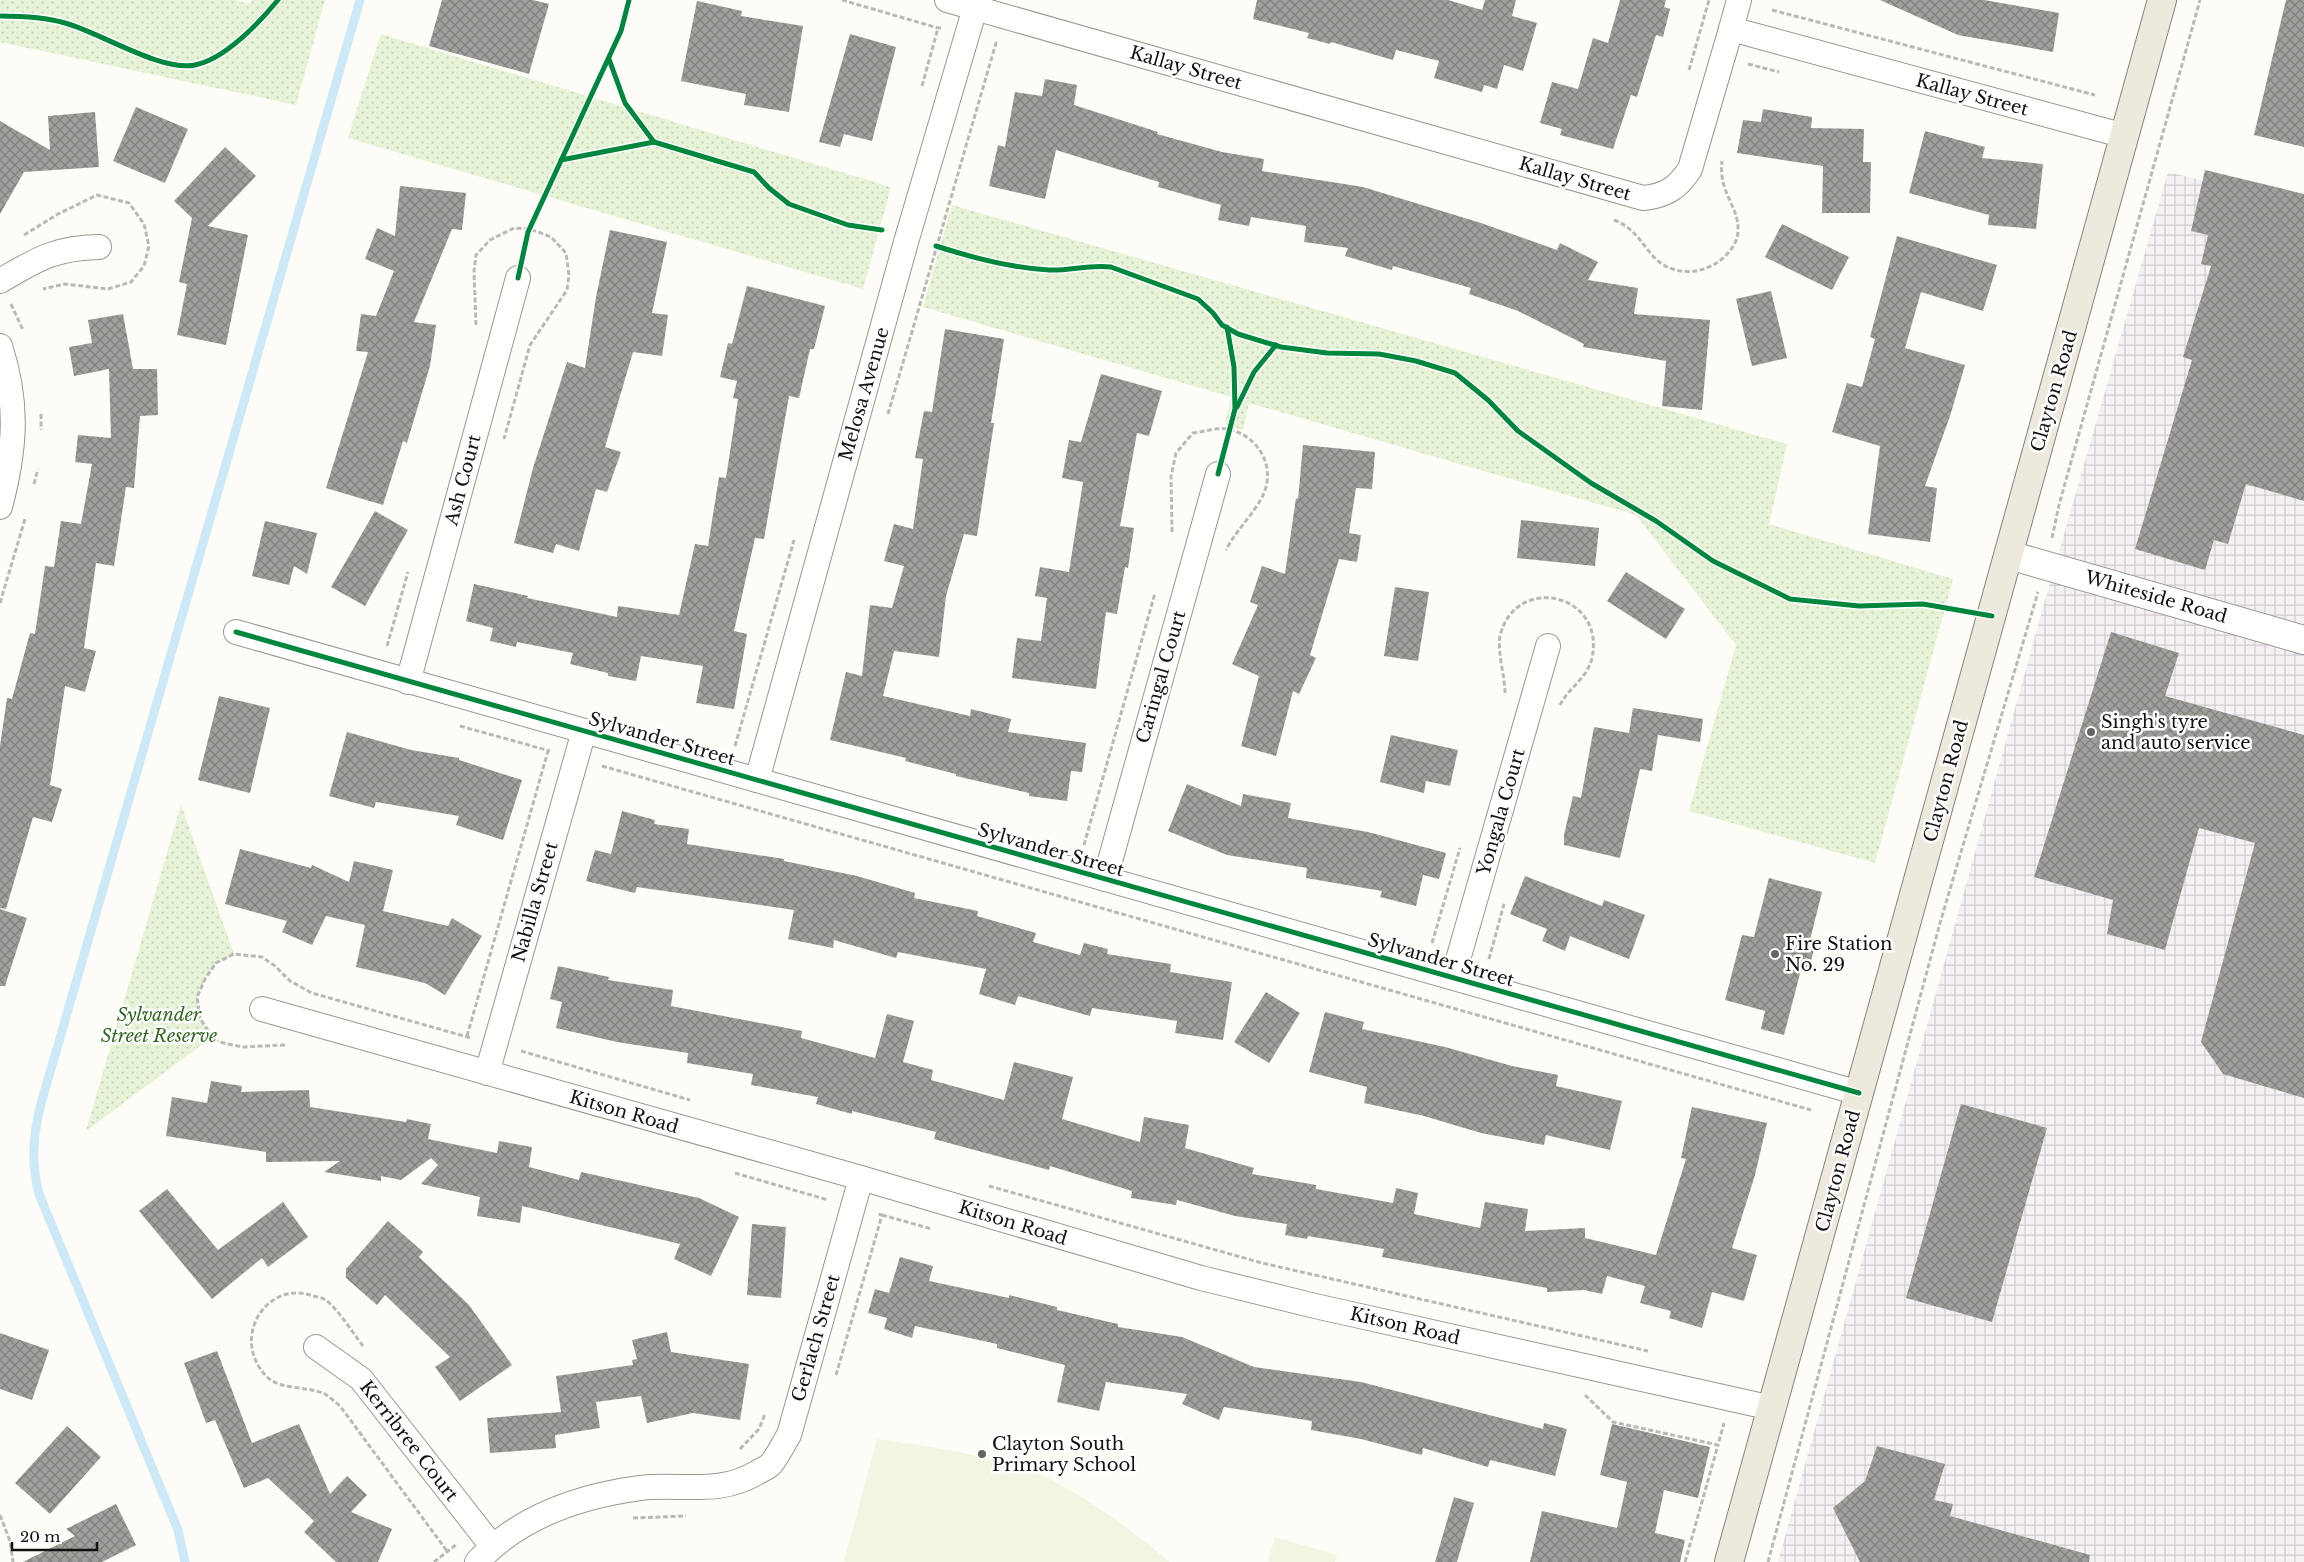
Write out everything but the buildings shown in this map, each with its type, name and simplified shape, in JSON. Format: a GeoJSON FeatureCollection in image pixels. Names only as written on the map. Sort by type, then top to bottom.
{"type":"FeatureCollection","features":[{"type":"Feature","properties":{"kind":"main road","name":"Clayton Road"},"geometry":{"type":"LineString","coordinates":[[1729,1562],[2162,0]]}},
{"type":"Feature","properties":{"kind":"street","name":"Kallay Street"},"geometry":{"type":"LineString","coordinates":[[948,0],[1643,198],[1667,193],[1677,186],[1690,169],[1731,29],[2125,136]]}},
{"type":"Feature","properties":{"kind":"street"},"geometry":{"type":"LineString","coordinates":[[1731,29],[1739,0]]}},
{"type":"Feature","properties":{"kind":"street","name":"Melosa Avenue"},"geometry":{"type":"LineString","coordinates":[[757,780],[903,251],[975,8]]}},
{"type":"Feature","properties":{"kind":"street"},"geometry":{"type":"LineString","coordinates":[[0,281],[50,253],[78,247],[99,247]]}},
{"type":"Feature","properties":{"kind":"street","name":"Ash Court"},"geometry":{"type":"LineString","coordinates":[[408,682],[518,278]]}},
{"type":"Feature","properties":{"kind":"street"},"geometry":{"type":"LineString","coordinates":[[0,346],[10,382],[14,430],[12,455],[0,508]]}},
{"type":"Feature","properties":{"kind":"street","name":"Caringal Court"},"geometry":{"type":"LineString","coordinates":[[1105,879],[1218,474]]}},
{"type":"Feature","properties":{"kind":"street","name":"Whiteside Road"},"geometry":{"type":"LineString","coordinates":[[2008,555],[2304,640]]}},
{"type":"Feature","properties":{"kind":"street","name":"Sylvander Street"},"geometry":{"type":"LineString","coordinates":[[236,632],[1859,1093]]}},
{"type":"Feature","properties":{"kind":"street","name":"Yongala Court"},"geometry":{"type":"LineString","coordinates":[[1453,978],[1548,646]]}},
{"type":"Feature","properties":{"kind":"street","name":"Nabilla Street"},"geometry":{"type":"LineString","coordinates":[[487,1073],[584,731]]}},
{"type":"Feature","properties":{"kind":"street","name":"Kitson Road"},"geometry":{"type":"LineString","coordinates":[[262,1010],[861,1178],[1200,1278],[1325,1308],[1772,1408]]}},
{"type":"Feature","properties":{"kind":"street","name":"Gerlach Street"},"geometry":{"type":"LineString","coordinates":[[484,1554],[535,1518],[590,1497],[641,1488],[722,1487],[744,1481],[770,1465],[789,1435],[861,1178]]}},
{"type":"Feature","properties":{"kind":"street","name":"Kerribree Court"},"geometry":{"type":"LineString","coordinates":[[316,1347],[361,1379],[476,1527],[484,1554]]}},
{"type":"Feature","properties":{"kind":"path"},"geometry":{"type":"LineString","coordinates":[[842,0],[938,28]]}},
{"type":"Feature","properties":{"kind":"path"},"geometry":{"type":"LineString","coordinates":[[1688,74],[1709,0]]}},
{"type":"Feature","properties":{"kind":"path"},"geometry":{"type":"LineString","coordinates":[[1768,1562],[1940,923],[2046,565],[2059,505],[2200,0]]}},
{"type":"Feature","properties":{"kind":"path"},"geometry":{"type":"LineString","coordinates":[[1765,8],[2095,96]]}},
{"type":"Feature","properties":{"kind":"path"},"geometry":{"type":"LineString","coordinates":[[528,232],[534,220]]}},
{"type":"Feature","properties":{"kind":"path"},"geometry":{"type":"LineString","coordinates":[[936,246],[944,248]]}},
{"type":"Feature","properties":{"kind":"path"},"geometry":{"type":"LineString","coordinates":[[1218,474],[1232,423]]}},
{"type":"Feature","properties":{"kind":"path"},"geometry":{"type":"LineString","coordinates":[[454,724],[1811,1110]]}},
{"type":"Feature","properties":{"kind":"path"},"geometry":{"type":"LineString","coordinates":[[467,1037],[548,751]]}},
{"type":"Feature","properties":{"kind":"path"},"geometry":{"type":"LineString","coordinates":[[823,1208],[826,1199]]}},
{"type":"Feature","properties":{"kind":"path"},"geometry":{"type":"LineString","coordinates":[[834,1383],[882,1215],[853,1207]]}},
{"type":"Feature","properties":{"kind":"path"},"geometry":{"type":"LineString","coordinates":[[735,1451],[743,1447],[759,1429],[766,1413]]}},
{"type":"Feature","properties":{"kind":"path"},"geometry":{"type":"LineString","coordinates":[[1685,1562],[1718,1445]]}},
{"type":"Feature","properties":{"kind":"path"},"geometry":{"type":"LineString","coordinates":[[0,1515],[10,1541],[13,1562]]}},
{"type":"Feature","properties":{"kind":"path"},"geometry":{"type":"LineString","coordinates":[[627,1518],[696,1515]]}},
{"type":"Feature","properties":{"kind":"path"},"geometry":{"type":"LineString","coordinates":[[434,1562],[476,1527]]}},
{"type":"Feature","properties":{"kind":"shaded area"},"geometry":{"type":"Polygon","coordinates":[[[2168,172],[2304,206],[2304,1562],[1778,1562],[2044,604],[2168,172]]]}},
{"type":"Feature","properties":{"kind":"green space"},"geometry":{"type":"Polygon","coordinates":[[[0,0],[235,0],[250,4],[252,0],[325,0],[296,105],[0,42],[0,0]]]}},
{"type":"Feature","properties":{"kind":"green space"},"geometry":{"type":"Polygon","coordinates":[[[381,34],[891,187],[863,289],[348,138],[381,34]]]}},
{"type":"Feature","properties":{"kind":"green space"},"geometry":{"type":"Polygon","coordinates":[[[952,205],[1787,444],[1769,524],[1953,579],[1875,863],[1689,811],[1736,645],[1636,515],[1249,403],[1243,430],[1225,424],[1231,397],[923,307],[952,205]]]}},
{"type":"Feature","properties":{"kind":"green space","name":"Sylvander Street Reserve"},"geometry":{"type":"Polygon","coordinates":[[[181,805],[234,954],[216,963],[205,979],[197,997],[200,1018],[212,1037],[86,1131],[181,805]]]}},
{"type":"Feature","properties":{"kind":"green space"},"geometry":{"type":"Polygon","coordinates":[[[877,1439],[977,1456],[1036,1473],[1052,1480],[1106,1513],[1169,1562],[844,1562],[877,1439]]]}},
{"type":"Feature","properties":{"kind":"green space"},"geometry":{"type":"Polygon","coordinates":[[[1275,1537],[1337,1555],[1335,1562],[1268,1562],[1275,1537]]]}},
{"type":"Feature","properties":{"kind":"waterway"},"geometry":{"type":"LineString","coordinates":[[185,1562],[178,1530],[39,1194],[36,1183],[34,1140],[40,1107],[360,0]]}},
{"type":"Feature","properties":{"kind":"cycle path"},"geometry":{"type":"LineString","coordinates":[[0,16],[33,17],[57,21],[79,28],[148,57],[181,66],[195,65],[218,56],[241,39],[278,0]]}},
{"type":"Feature","properties":{"kind":"cycle path"},"geometry":{"type":"LineString","coordinates":[[518,278],[528,232],[621,31],[629,0]]}},
{"type":"Feature","properties":{"kind":"cycle path"},"geometry":{"type":"LineString","coordinates":[[609,59],[625,103],[654,142]]}},
{"type":"Feature","properties":{"kind":"cycle path"},"geometry":{"type":"LineString","coordinates":[[561,160],[654,142],[754,172],[769,188],[789,204],[848,225],[882,230]]}},
{"type":"Feature","properties":{"kind":"cycle path"},"geometry":{"type":"LineString","coordinates":[[936,246],[992,262],[1034,269],[1057,270],[1095,266],[1111,267],[1198,299],[1213,313],[1222,325],[1238,334],[1281,347],[1327,353],[1379,354],[1416,361],[1455,373],[1488,400],[1518,431],[1591,483],[1656,521],[1713,561],[1790,599],[1859,606],[1923,604],[1992,616]]}},
{"type":"Feature","properties":{"kind":"cycle path"},"geometry":{"type":"LineString","coordinates":[[1218,474],[1235,409],[1234,367],[1227,327]]}},
{"type":"Feature","properties":{"kind":"cycle path"},"geometry":{"type":"LineString","coordinates":[[1237,407],[1254,372],[1276,345]]}},
{"type":"Feature","properties":{"kind":"cycle path"},"geometry":{"type":"LineString","coordinates":[[236,632],[1859,1093]]}},
{"type":"Feature","properties":{"kind":"place","name":"Singh's tyre and auto service"},"geometry":{"type":"Point","coordinates":[2091,732]}},
{"type":"Feature","properties":{"kind":"place","name":"Fire Station No. 29"},"geometry":{"type":"Point","coordinates":[1775,954]}},
{"type":"Feature","properties":{"kind":"place","name":"Clayton South Primary School"},"geometry":{"type":"Point","coordinates":[982,1454]}}]}
